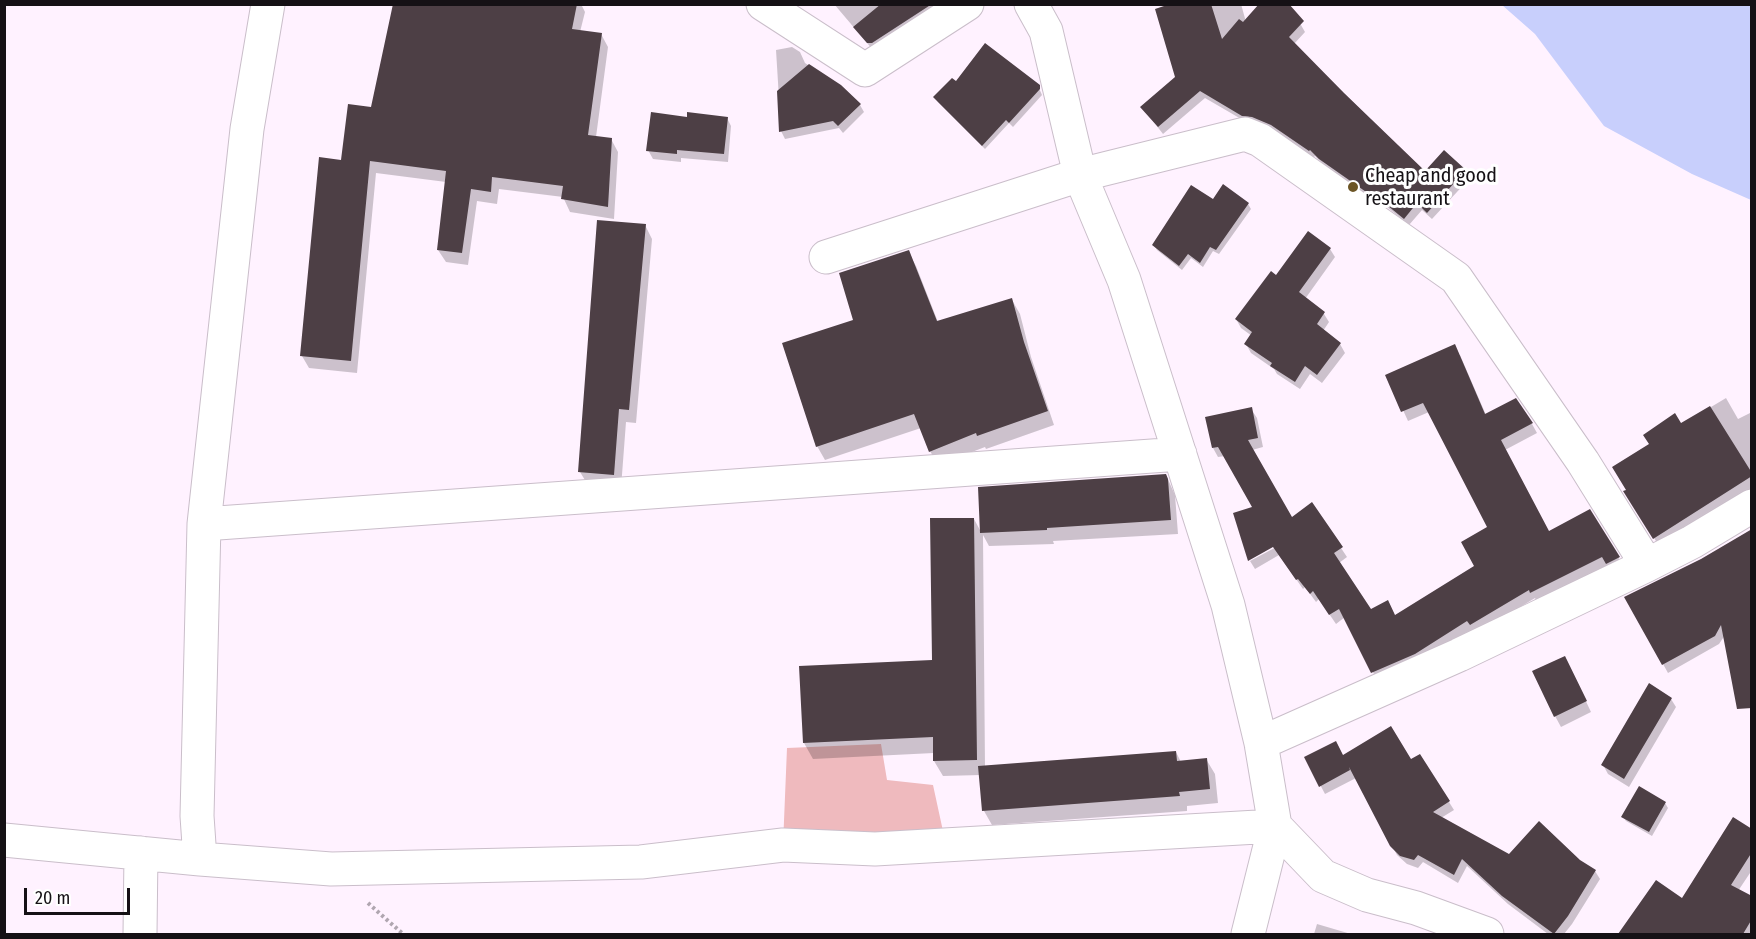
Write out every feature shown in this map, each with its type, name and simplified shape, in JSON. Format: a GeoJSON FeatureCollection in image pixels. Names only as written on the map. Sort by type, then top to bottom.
{"type":"FeatureCollection","features":[{"type":"Feature","properties":{"kind":"street"},"geometry":{"type":"LineString","coordinates":[[200,859],[197,816],[204,524],[247,129],[268,4]]}},
{"type":"Feature","properties":{"kind":"street"},"geometry":{"type":"LineString","coordinates":[[763,4],[865,70],[967,4]]}},
{"type":"Feature","properties":{"kind":"street"},"geometry":{"type":"LineString","coordinates":[[1030,4],[1046,31],[1080,175],[1124,280],[1228,605],[1261,743],[1275,826],[1248,934]]}},
{"type":"Feature","properties":{"kind":"street"},"geometry":{"type":"LineString","coordinates":[[826,257],[1080,175],[1245,134],[1260,140],[1456,278],[1583,462],[1647,566]]}},
{"type":"Feature","properties":{"kind":"street"},"geometry":{"type":"LineString","coordinates":[[204,524],[1180,454]]}},
{"type":"Feature","properties":{"kind":"street"},"geometry":{"type":"LineString","coordinates":[[1261,743],[1459,655],[1647,566],[1752,506]]}},
{"type":"Feature","properties":{"kind":"street"},"geometry":{"type":"LineString","coordinates":[[4,840],[331,869],[640,862],[783,845],[875,849],[1275,826],[1323,876],[1367,895],[1416,908],[1487,934]]}},
{"type":"Feature","properties":{"kind":"street"},"geometry":{"type":"LineString","coordinates":[[140,934],[141,853]]}},
{"type":"Feature","properties":{"kind":"shaded area"},"geometry":{"type":"Polygon","coordinates":[[[881,744],[887,780],[933,785],[946,845],[783,845],[787,748],[881,744]]]}},
{"type":"Feature","properties":{"kind":"water"},"geometry":{"type":"Polygon","coordinates":[[[1502,5],[1751,5],[1751,200],[1692,174],[1604,126],[1535,34],[1502,5]]]}},
{"type":"Feature","properties":{"kind":"building"},"geometry":{"type":"Polygon","coordinates":[[[393,4],[577,4],[572,29],[602,33],[588,135],[612,138],[608,207],[561,199],[563,186],[492,177],[491,192],[471,189],[462,253],[437,250],[446,171],[370,161],[351,361],[300,356],[319,157],[341,160],[348,104],[371,107],[393,4]]]}},
{"type":"Feature","properties":{"kind":"building"},"geometry":{"type":"Polygon","coordinates":[[[881,4],[932,4],[872,43],[867,43],[853,27],[881,4]]]}},
{"type":"Feature","properties":{"kind":"building"},"geometry":{"type":"Polygon","coordinates":[[[1170,4],[1211,4],[1222,39],[1239,19],[1243,22],[1259,4],[1289,4],[1304,21],[1289,37],[1425,171],[1444,150],[1466,170],[1427,213],[1417,203],[1404,219],[1371,192],[1369,194],[1319,159],[1310,150],[1271,125],[1252,117],[1242,116],[1200,91],[1158,127],[1140,107],[1175,77],[1155,9],[1170,4]]]}},
{"type":"Feature","properties":{"kind":"building"},"geometry":{"type":"Polygon","coordinates":[[[985,43],[1040,85],[1040,89],[1009,123],[1006,120],[982,146],[933,97],[952,78],[956,81],[985,43]]]}},
{"type":"Feature","properties":{"kind":"building"},"geometry":{"type":"Polygon","coordinates":[[[809,64],[841,85],[861,104],[838,126],[833,121],[779,132],[777,91],[809,64]]]}},
{"type":"Feature","properties":{"kind":"building"},"geometry":{"type":"Polygon","coordinates":[[[651,112],[687,117],[687,112],[728,117],[724,154],[677,150],[677,154],[646,151],[651,112]]]}},
{"type":"Feature","properties":{"kind":"building"},"geometry":{"type":"Polygon","coordinates":[[[1223,184],[1249,203],[1216,250],[1210,247],[1200,263],[1188,254],[1179,266],[1152,245],[1191,185],[1213,199],[1223,184]]]}},
{"type":"Feature","properties":{"kind":"building"},"geometry":{"type":"Polygon","coordinates":[[[597,220],[646,224],[629,410],[619,409],[614,475],[578,472],[597,220]]]}},
{"type":"Feature","properties":{"kind":"building"},"geometry":{"type":"Polygon","coordinates":[[[1308,231],[1331,248],[1299,292],[1325,312],[1317,324],[1341,343],[1317,375],[1305,366],[1295,382],[1270,366],[1272,363],[1244,344],[1252,332],[1235,319],[1271,271],[1276,275],[1308,231]]]}},
{"type":"Feature","properties":{"kind":"building"},"geometry":{"type":"Polygon","coordinates":[[[909,250],[937,321],[1012,298],[1024,342],[1048,411],[977,436],[976,433],[929,452],[914,414],[816,447],[782,343],[853,320],[839,273],[909,250]]]}},
{"type":"Feature","properties":{"kind":"building"},"geometry":{"type":"Polygon","coordinates":[[[1455,344],[1485,414],[1516,398],[1533,423],[1501,440],[1549,531],[1590,509],[1620,557],[1606,564],[1602,557],[1530,593],[1529,590],[1470,625],[1467,621],[1415,654],[1371,673],[1339,609],[1329,615],[1313,591],[1310,594],[1298,579],[1296,580],[1273,547],[1248,561],[1233,513],[1252,507],[1218,447],[1212,448],[1205,417],[1252,407],[1258,438],[1248,440],[1292,517],[1312,502],[1343,547],[1334,553],[1371,609],[1388,600],[1395,615],[1474,566],[1461,542],[1487,527],[1423,403],[1401,412],[1385,375],[1455,344]]]}},
{"type":"Feature","properties":{"kind":"building"},"geometry":{"type":"Polygon","coordinates":[[[1710,406],[1752,476],[1653,539],[1623,491],[1626,490],[1612,467],[1649,444],[1643,435],[1675,413],[1681,423],[1710,406]]]}},
{"type":"Feature","properties":{"kind":"building"},"geometry":{"type":"Polygon","coordinates":[[[1166,474],[1171,520],[980,533],[978,487],[1166,474]]]}},
{"type":"Feature","properties":{"kind":"building"},"geometry":{"type":"Polygon","coordinates":[[[930,518],[974,518],[977,760],[933,761],[933,737],[803,743],[799,666],[932,660],[930,518]]]}},
{"type":"Feature","properties":{"kind":"building"},"geometry":{"type":"Polygon","coordinates":[[[1752,529],[1752,708],[1737,709],[1721,625],[1715,636],[1662,665],[1624,597],[1701,559],[1752,529]]]}},
{"type":"Feature","properties":{"kind":"building"},"geometry":{"type":"Polygon","coordinates":[[[1565,656],[1587,701],[1554,717],[1532,671],[1565,656]]]}},
{"type":"Feature","properties":{"kind":"building"},"geometry":{"type":"Polygon","coordinates":[[[1649,683],[1672,698],[1624,779],[1601,765],[1649,683]]]}},
{"type":"Feature","properties":{"kind":"building"},"geometry":{"type":"Polygon","coordinates":[[[1391,726],[1411,759],[1420,754],[1450,801],[1433,812],[1509,854],[1539,821],[1580,860],[1596,870],[1568,916],[1554,934],[1502,896],[1462,859],[1454,875],[1418,855],[1414,860],[1400,856],[1390,846],[1349,767],[1350,770],[1319,787],[1304,757],[1336,741],[1343,755],[1391,726]]]}},
{"type":"Feature","properties":{"kind":"building"},"geometry":{"type":"Polygon","coordinates":[[[1176,751],[1177,761],[1207,758],[1210,789],[1179,792],[1180,796],[982,811],[978,766],[1176,751]]]}},
{"type":"Feature","properties":{"kind":"building"},"geometry":{"type":"Polygon","coordinates":[[[1639,786],[1666,802],[1649,832],[1621,817],[1639,786]]]}},
{"type":"Feature","properties":{"kind":"building"},"geometry":{"type":"Polygon","coordinates":[[[1733,817],[1752,829],[1752,852],[1731,885],[1752,896],[1752,919],[1743,934],[1618,934],[1656,880],[1682,898],[1733,817]]]}},
{"type":"Feature","properties":{"kind":"place","name":"Cheap and good restaurant"},"geometry":{"type":"Point","coordinates":[1353,187]}}]}
